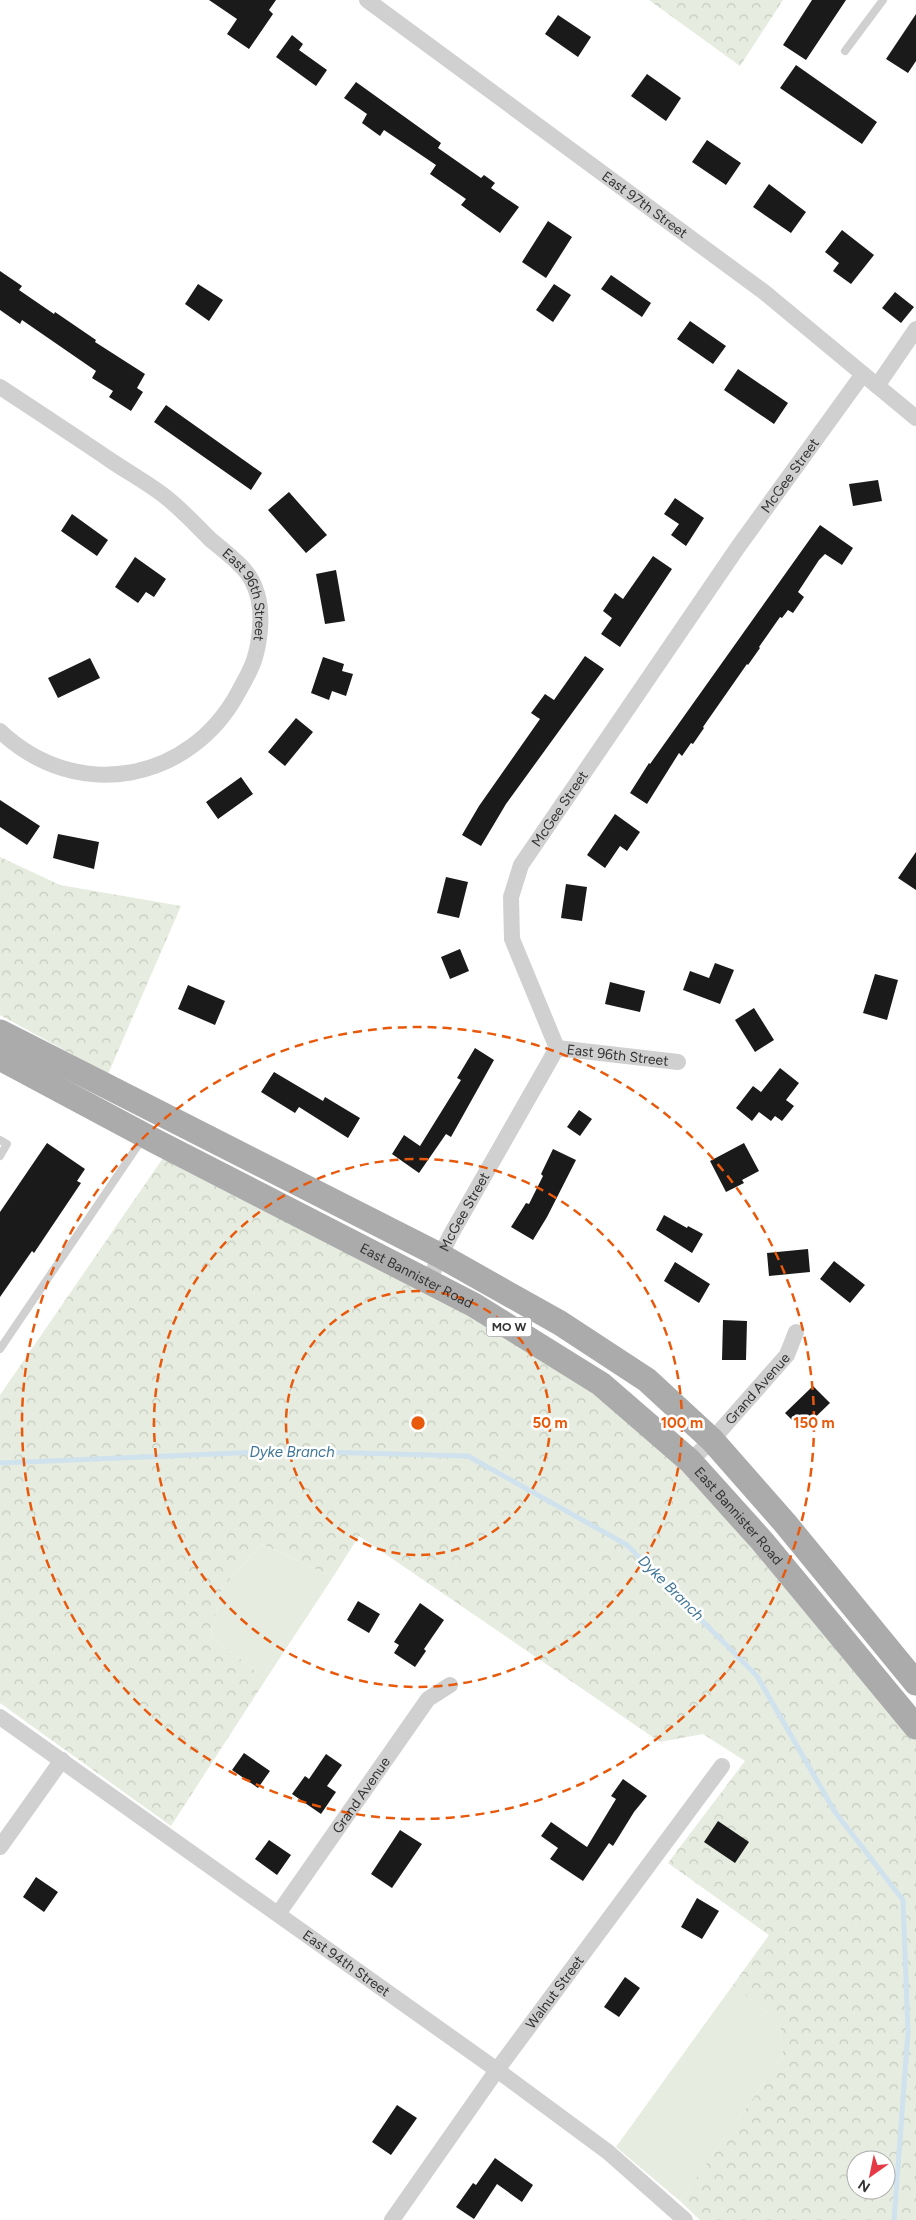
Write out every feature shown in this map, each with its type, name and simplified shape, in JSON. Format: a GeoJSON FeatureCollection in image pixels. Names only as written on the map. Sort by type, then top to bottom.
{"type":"FeatureCollection","features":[{"type":"Feature","properties":{"kind":"main road","name":"East Bannister Road"},"geometry":{"type":"LineString","coordinates":[[0,1032],[441,1256],[560,1323],[647,1380],[712,1440],[785,1523],[916,1683]]}},
{"type":"Feature","properties":{"kind":"main road","name":"East Bannister Road"},"geometry":{"type":"LineString","coordinates":[[0,1058],[145,1136],[474,1305],[601,1384],[690,1461],[762,1541],[916,1726]]}},
{"type":"Feature","properties":{"kind":"street","name":"East 97th Street"},"geometry":{"type":"LineString","coordinates":[[367,0],[764,292],[916,418]]}},
{"type":"Feature","properties":{"kind":"street"},"geometry":{"type":"LineString","coordinates":[[877,386],[916,330]]}},
{"type":"Feature","properties":{"kind":"street","name":"McGee Street"},"geometry":{"type":"LineString","coordinates":[[428,1282],[557,1048],[512,939],[511,897],[521,865],[738,547],[862,374]]}},
{"type":"Feature","properties":{"kind":"street","name":"East 96th Street"},"geometry":{"type":"LineString","coordinates":[[0,387],[167,498],[247,573],[256,592],[262,618],[257,658],[228,712],[208,735],[190,750],[155,767],[125,774],[102,774],[64,769],[35,756],[0,731]]}},
{"type":"Feature","properties":{"kind":"street","name":"East 96th Street"},"geometry":{"type":"LineString","coordinates":[[557,1048],[678,1062]]}},
{"type":"Feature","properties":{"kind":"street","name":"Grand Avenue"},"geometry":{"type":"LineString","coordinates":[[690,1461],[712,1440],[788,1355],[796,1332]]}},
{"type":"Feature","properties":{"kind":"street","name":"Grand Avenue"},"geometry":{"type":"LineString","coordinates":[[278,1914],[428,1699],[450,1685]]}},
{"type":"Feature","properties":{"kind":"street","name":"East 94th Street"},"geometry":{"type":"LineString","coordinates":[[0,1717],[498,2070],[608,2152],[685,2220]]}},
{"type":"Feature","properties":{"kind":"street"},"geometry":{"type":"LineString","coordinates":[[0,1846],[62,1760]]}},
{"type":"Feature","properties":{"kind":"street","name":"Walnut Street"},"geometry":{"type":"LineString","coordinates":[[392,2220],[498,2070],[722,1766]]}},
{"type":"Feature","properties":{"kind":"lane"},"geometry":{"type":"LineString","coordinates":[[844,51],[883,0]]}},
{"type":"Feature","properties":{"kind":"lane"},"geometry":{"type":"LineString","coordinates":[[0,1349],[145,1136]]}},
{"type":"Feature","properties":{"kind":"lane"},"geometry":{"type":"LineString","coordinates":[[0,1140],[7,1144],[0,1156]]}},
{"type":"Feature","properties":{"kind":"green space"},"geometry":{"type":"Polygon","coordinates":[[[649,0],[783,0],[740,66],[649,0]]]}},
{"type":"Feature","properties":{"kind":"green space"},"geometry":{"type":"Polygon","coordinates":[[[0,857],[60,885],[181,906],[108,1074],[0,1015],[0,857]]]}},
{"type":"Feature","properties":{"kind":"green space"},"geometry":{"type":"Polygon","coordinates":[[[163,1158],[480,1320],[555,1367],[609,1404],[665,1453],[731,1523],[890,1715],[916,1740],[916,2220],[700,2220],[680,2201],[783,2056],[780,2024],[733,1985],[769,1935],[668,1863],[745,1761],[703,1734],[660,1742],[359,1536],[333,1577],[262,1544],[222,1588],[210,1636],[266,1679],[171,1826],[0,1703],[0,1395],[163,1158]]]}},
{"type":"Feature","properties":{"kind":"green space"},"geometry":{"type":"Polygon","coordinates":[[[262,1544],[333,1577],[266,1679],[210,1636],[222,1588],[262,1544]]]}},
{"type":"Feature","properties":{"kind":"green space"},"geometry":{"type":"Polygon","coordinates":[[[733,1985],[780,2024],[783,2056],[680,2201],[616,2147],[733,1985]]]}},
{"type":"Feature","properties":{"kind":"building"},"geometry":{"type":"Polygon","coordinates":[[[209,0],[276,0],[269,10],[273,14],[249,49],[227,34],[237,19],[209,0]]]}},
{"type":"Feature","properties":{"kind":"building"},"geometry":{"type":"Polygon","coordinates":[[[812,0],[846,0],[806,60],[783,45],[812,0]]]}},
{"type":"Feature","properties":{"kind":"building"},"geometry":{"type":"Polygon","coordinates":[[[916,14],[916,61],[908,73],[886,59],[916,14]]]}},
{"type":"Feature","properties":{"kind":"building"},"geometry":{"type":"Polygon","coordinates":[[[558,15],[591,37],[578,57],[545,34],[558,15]]]}},
{"type":"Feature","properties":{"kind":"building"},"geometry":{"type":"Polygon","coordinates":[[[292,35],[303,44],[299,50],[327,70],[316,86],[276,57],[292,35]]]}},
{"type":"Feature","properties":{"kind":"building"},"geometry":{"type":"Polygon","coordinates":[[[796,65],[877,122],[862,144],[780,88],[796,65]]]}},
{"type":"Feature","properties":{"kind":"building"},"geometry":{"type":"Polygon","coordinates":[[[647,74],[681,98],[666,121],[631,96],[647,74]]]}},
{"type":"Feature","properties":{"kind":"building"},"geometry":{"type":"Polygon","coordinates":[[[356,82],[441,143],[438,148],[481,178],[484,175],[495,183],[491,188],[519,207],[500,233],[461,205],[466,199],[430,174],[436,165],[384,130],[380,136],[362,123],[367,114],[344,98],[356,82]]]}},
{"type":"Feature","properties":{"kind":"building"},"geometry":{"type":"Polygon","coordinates":[[[707,140],[741,163],[726,185],[692,162],[707,140]]]}},
{"type":"Feature","properties":{"kind":"building"},"geometry":{"type":"Polygon","coordinates":[[[769,184],[806,212],[791,233],[753,207],[769,184]]]}},
{"type":"Feature","properties":{"kind":"building"},"geometry":{"type":"Polygon","coordinates":[[[548,221],[572,237],[546,278],[522,262],[548,221]]]}},
{"type":"Feature","properties":{"kind":"building"},"geometry":{"type":"Polygon","coordinates":[[[842,230],[874,255],[851,284],[833,271],[839,263],[825,252],[842,230]]]}},
{"type":"Feature","properties":{"kind":"building"},"geometry":{"type":"Polygon","coordinates":[[[0,271],[22,286],[19,290],[54,314],[55,312],[96,340],[95,342],[145,374],[137,388],[143,392],[131,411],[109,397],[113,391],[92,378],[96,371],[22,320],[20,324],[0,310],[0,271]]]}},
{"type":"Feature","properties":{"kind":"building"},"geometry":{"type":"Polygon","coordinates":[[[611,275],[651,303],[642,317],[601,289],[611,275]]]}},
{"type":"Feature","properties":{"kind":"building"},"geometry":{"type":"Polygon","coordinates":[[[198,284],[223,300],[209,321],[185,304],[198,284]]]}},
{"type":"Feature","properties":{"kind":"building"},"geometry":{"type":"Polygon","coordinates":[[[554,284],[571,295],[553,322],[536,310],[554,284]]]}},
{"type":"Feature","properties":{"kind":"building"},"geometry":{"type":"Polygon","coordinates":[[[895,292],[914,307],[901,323],[882,308],[895,292]]]}},
{"type":"Feature","properties":{"kind":"building"},"geometry":{"type":"Polygon","coordinates":[[[690,321],[726,346],[713,364],[677,339],[690,321]]]}},
{"type":"Feature","properties":{"kind":"building"},"geometry":{"type":"Polygon","coordinates":[[[738,369],[788,403],[774,424],[724,390],[738,369]]]}},
{"type":"Feature","properties":{"kind":"building"},"geometry":{"type":"Polygon","coordinates":[[[166,405],[262,473],[251,490],[154,422],[166,405]]]}},
{"type":"Feature","properties":{"kind":"building"},"geometry":{"type":"Polygon","coordinates":[[[878,480],[882,501],[853,506],[849,484],[878,480]]]}},
{"type":"Feature","properties":{"kind":"building"},"geometry":{"type":"Polygon","coordinates":[[[289,492],[327,535],[306,553],[268,510],[289,492]]]}},
{"type":"Feature","properties":{"kind":"building"},"geometry":{"type":"Polygon","coordinates":[[[675,498],[704,518],[686,546],[671,535],[679,524],[664,514],[675,498]]]}},
{"type":"Feature","properties":{"kind":"building"},"geometry":{"type":"Polygon","coordinates":[[[72,514],[108,540],[97,556],[61,531],[72,514]]]}},
{"type":"Feature","properties":{"kind":"building"},"geometry":{"type":"Polygon","coordinates":[[[820,525],[853,548],[842,565],[825,554],[819,560],[798,592],[804,597],[793,613],[788,610],[782,618],[780,617],[693,744],[691,743],[682,756],[679,753],[647,804],[630,793],[649,763],[820,525]]]}},
{"type":"Feature","properties":{"kind":"building"},"geometry":{"type":"Polygon","coordinates":[[[653,556],[672,569],[620,647],[601,634],[612,618],[603,611],[615,593],[623,599],[653,556]]]}},
{"type":"Feature","properties":{"kind":"building"},"geometry":{"type":"Polygon","coordinates":[[[135,557],[166,579],[154,597],[146,592],[138,603],[115,587],[135,557]]]}},
{"type":"Feature","properties":{"kind":"building"},"geometry":{"type":"Polygon","coordinates":[[[336,570],[345,621],[325,624],[316,574],[336,570]]]}},
{"type":"Feature","properties":{"kind":"building"},"geometry":{"type":"Polygon","coordinates":[[[585,656],[604,669],[506,804],[481,846],[462,835],[479,806],[540,719],[531,713],[545,694],[554,700],[585,656]]]}},
{"type":"Feature","properties":{"kind":"building"},"geometry":{"type":"Polygon","coordinates":[[[323,657],[344,664],[342,671],[353,674],[346,696],[332,691],[329,700],[311,693],[323,657]]]}},
{"type":"Feature","properties":{"kind":"building"},"geometry":{"type":"Polygon","coordinates":[[[90,658],[100,678],[58,698],[48,678],[90,658]]]}},
{"type":"Feature","properties":{"kind":"building"},"geometry":{"type":"Polygon","coordinates":[[[296,718],[313,732],[285,766],[268,752],[296,718]]]}},
{"type":"Feature","properties":{"kind":"building"},"geometry":{"type":"Polygon","coordinates":[[[241,777],[253,794],[218,819],[206,802],[241,777]]]}},
{"type":"Feature","properties":{"kind":"building"},"geometry":{"type":"Polygon","coordinates":[[[0,800],[40,826],[27,845],[0,827],[0,800]]]}},
{"type":"Feature","properties":{"kind":"building"},"geometry":{"type":"Polygon","coordinates":[[[615,814],[640,832],[627,851],[620,846],[605,868],[587,855],[615,814]]]}},
{"type":"Feature","properties":{"kind":"building"},"geometry":{"type":"Polygon","coordinates":[[[58,834],[99,842],[94,869],[53,858],[58,834]]]}},
{"type":"Feature","properties":{"kind":"building"},"geometry":{"type":"Polygon","coordinates":[[[916,852],[916,890],[898,878],[916,852]]]}},
{"type":"Feature","properties":{"kind":"building"},"geometry":{"type":"Polygon","coordinates":[[[446,877],[468,882],[459,918],[437,913],[446,877]]]}},
{"type":"Feature","properties":{"kind":"building"},"geometry":{"type":"Polygon","coordinates":[[[566,884],[587,887],[582,921],[561,918],[566,884]]]}},
{"type":"Feature","properties":{"kind":"building"},"geometry":{"type":"Polygon","coordinates":[[[460,949],[469,971],[450,979],[441,957],[460,949]]]}},
{"type":"Feature","properties":{"kind":"building"},"geometry":{"type":"Polygon","coordinates":[[[715,963],[734,970],[720,1004],[683,990],[690,971],[709,978],[715,963]]]}},
{"type":"Feature","properties":{"kind":"building"},"geometry":{"type":"Polygon","coordinates":[[[875,974],[898,980],[887,1020],[863,1013],[875,974]]]}},
{"type":"Feature","properties":{"kind":"building"},"geometry":{"type":"Polygon","coordinates":[[[610,982],[645,991],[640,1012],[605,1004],[610,982]]]}},
{"type":"Feature","properties":{"kind":"building"},"geometry":{"type":"Polygon","coordinates":[[[188,985],[225,1001],[215,1025],[178,1009],[188,985]]]}},
{"type":"Feature","properties":{"kind":"building"},"geometry":{"type":"Polygon","coordinates":[[[754,1008],[774,1040],[755,1052],[735,1020],[754,1008]]]}},
{"type":"Feature","properties":{"kind":"building"},"geometry":{"type":"Polygon","coordinates":[[[475,1048],[494,1060],[451,1137],[446,1134],[419,1173],[392,1154],[404,1135],[420,1146],[461,1080],[457,1078],[475,1048]]]}},
{"type":"Feature","properties":{"kind":"building"},"geometry":{"type":"Polygon","coordinates":[[[780,1068],[799,1083],[786,1100],[794,1106],[782,1121],[775,1116],[771,1121],[759,1112],[752,1121],[736,1108],[753,1086],[761,1092],[780,1068]]]}},
{"type":"Feature","properties":{"kind":"building"},"geometry":{"type":"Polygon","coordinates":[[[274,1072],[323,1101],[325,1097],[360,1118],[348,1138],[299,1107],[295,1113],[261,1092],[274,1072]]]}},
{"type":"Feature","properties":{"kind":"building"},"geometry":{"type":"Polygon","coordinates":[[[579,1110],[592,1119],[580,1136],[567,1127],[579,1110]]]}},
{"type":"Feature","properties":{"kind":"building"},"geometry":{"type":"Polygon","coordinates":[[[47,1143],[85,1169],[77,1181],[81,1183],[34,1253],[32,1251],[0,1297],[0,1212],[47,1143]]]}},
{"type":"Feature","properties":{"kind":"building"},"geometry":{"type":"Polygon","coordinates":[[[744,1143],[759,1171],[742,1180],[744,1183],[726,1192],[710,1161],[744,1143]]]}},
{"type":"Feature","properties":{"kind":"building"},"geometry":{"type":"Polygon","coordinates":[[[553,1149],[576,1160],[533,1240],[511,1227],[526,1203],[529,1204],[543,1176],[541,1174],[553,1149]]]}},
{"type":"Feature","properties":{"kind":"building"},"geometry":{"type":"Polygon","coordinates":[[[664,1215],[687,1228],[688,1226],[703,1234],[692,1253],[656,1230],[664,1215]]]}},
{"type":"Feature","properties":{"kind":"building"},"geometry":{"type":"Polygon","coordinates":[[[808,1249],[810,1272],[769,1276],[767,1253],[808,1249]]]}},
{"type":"Feature","properties":{"kind":"building"},"geometry":{"type":"Polygon","coordinates":[[[834,1261],[865,1285],[850,1303],[820,1279],[834,1261]]]}},
{"type":"Feature","properties":{"kind":"building"},"geometry":{"type":"Polygon","coordinates":[[[675,1262],[710,1284],[699,1303],[664,1281],[675,1262]]]}},
{"type":"Feature","properties":{"kind":"building"},"geometry":{"type":"Polygon","coordinates":[[[723,1320],[747,1321],[746,1360],[722,1360],[723,1320]]]}},
{"type":"Feature","properties":{"kind":"building"},"geometry":{"type":"Polygon","coordinates":[[[813,1386],[830,1403],[802,1430],[785,1413],[813,1386]]]}},
{"type":"Feature","properties":{"kind":"building"},"geometry":{"type":"Polygon","coordinates":[[[358,1601],[380,1614],[369,1633],[347,1620],[358,1601]]]}},
{"type":"Feature","properties":{"kind":"building"},"geometry":{"type":"Polygon","coordinates":[[[420,1603],[444,1620],[424,1649],[426,1651],[415,1667],[394,1653],[399,1645],[394,1642],[420,1603]]]}},
{"type":"Feature","properties":{"kind":"building"},"geometry":{"type":"Polygon","coordinates":[[[244,1753],[270,1771],[258,1788],[232,1770],[244,1753]]]}},
{"type":"Feature","properties":{"kind":"building"},"geometry":{"type":"Polygon","coordinates":[[[326,1754],[342,1765],[327,1786],[336,1792],[321,1814],[292,1794],[305,1776],[309,1779],[326,1754]]]}},
{"type":"Feature","properties":{"kind":"building"},"geometry":{"type":"Polygon","coordinates":[[[623,1779],[647,1796],[634,1812],[613,1846],[609,1843],[583,1881],[550,1859],[558,1848],[541,1836],[551,1822],[587,1847],[616,1799],[611,1796],[623,1779]]]}},
{"type":"Feature","properties":{"kind":"building"},"geometry":{"type":"Polygon","coordinates":[[[718,1821],[749,1842],[735,1863],[704,1842],[718,1821]]]}},
{"type":"Feature","properties":{"kind":"building"},"geometry":{"type":"Polygon","coordinates":[[[400,1830],[422,1844],[392,1888],[371,1874],[400,1830]]]}},
{"type":"Feature","properties":{"kind":"building"},"geometry":{"type":"Polygon","coordinates":[[[269,1840],[291,1855],[277,1875],[255,1859],[269,1840]]]}},
{"type":"Feature","properties":{"kind":"building"},"geometry":{"type":"Polygon","coordinates":[[[36,1877],[58,1892],[44,1912],[23,1897],[36,1877]]]}},
{"type":"Feature","properties":{"kind":"building"},"geometry":{"type":"Polygon","coordinates":[[[697,1898],[719,1911],[702,1939],[681,1927],[697,1898]]]}},
{"type":"Feature","properties":{"kind":"building"},"geometry":{"type":"Polygon","coordinates":[[[625,1977],[640,1988],[619,2017],[604,2007],[625,1977]]]}},
{"type":"Feature","properties":{"kind":"building"},"geometry":{"type":"Polygon","coordinates":[[[397,2105],[417,2118],[391,2155],[372,2142],[397,2105]]]}},
{"type":"Feature","properties":{"kind":"building"},"geometry":{"type":"Polygon","coordinates":[[[495,2158],[533,2185],[522,2202],[497,2184],[474,2219],[456,2207],[473,2183],[476,2185],[495,2158]]]}},
{"type":"Feature","properties":{"kind":"waterway","name":"Dyke Branch"},"geometry":{"type":"LineString","coordinates":[[0,1463],[283,1451],[468,1456],[627,1545],[757,1676],[835,1812],[903,1900],[908,2032],[894,2220]]}}]}
